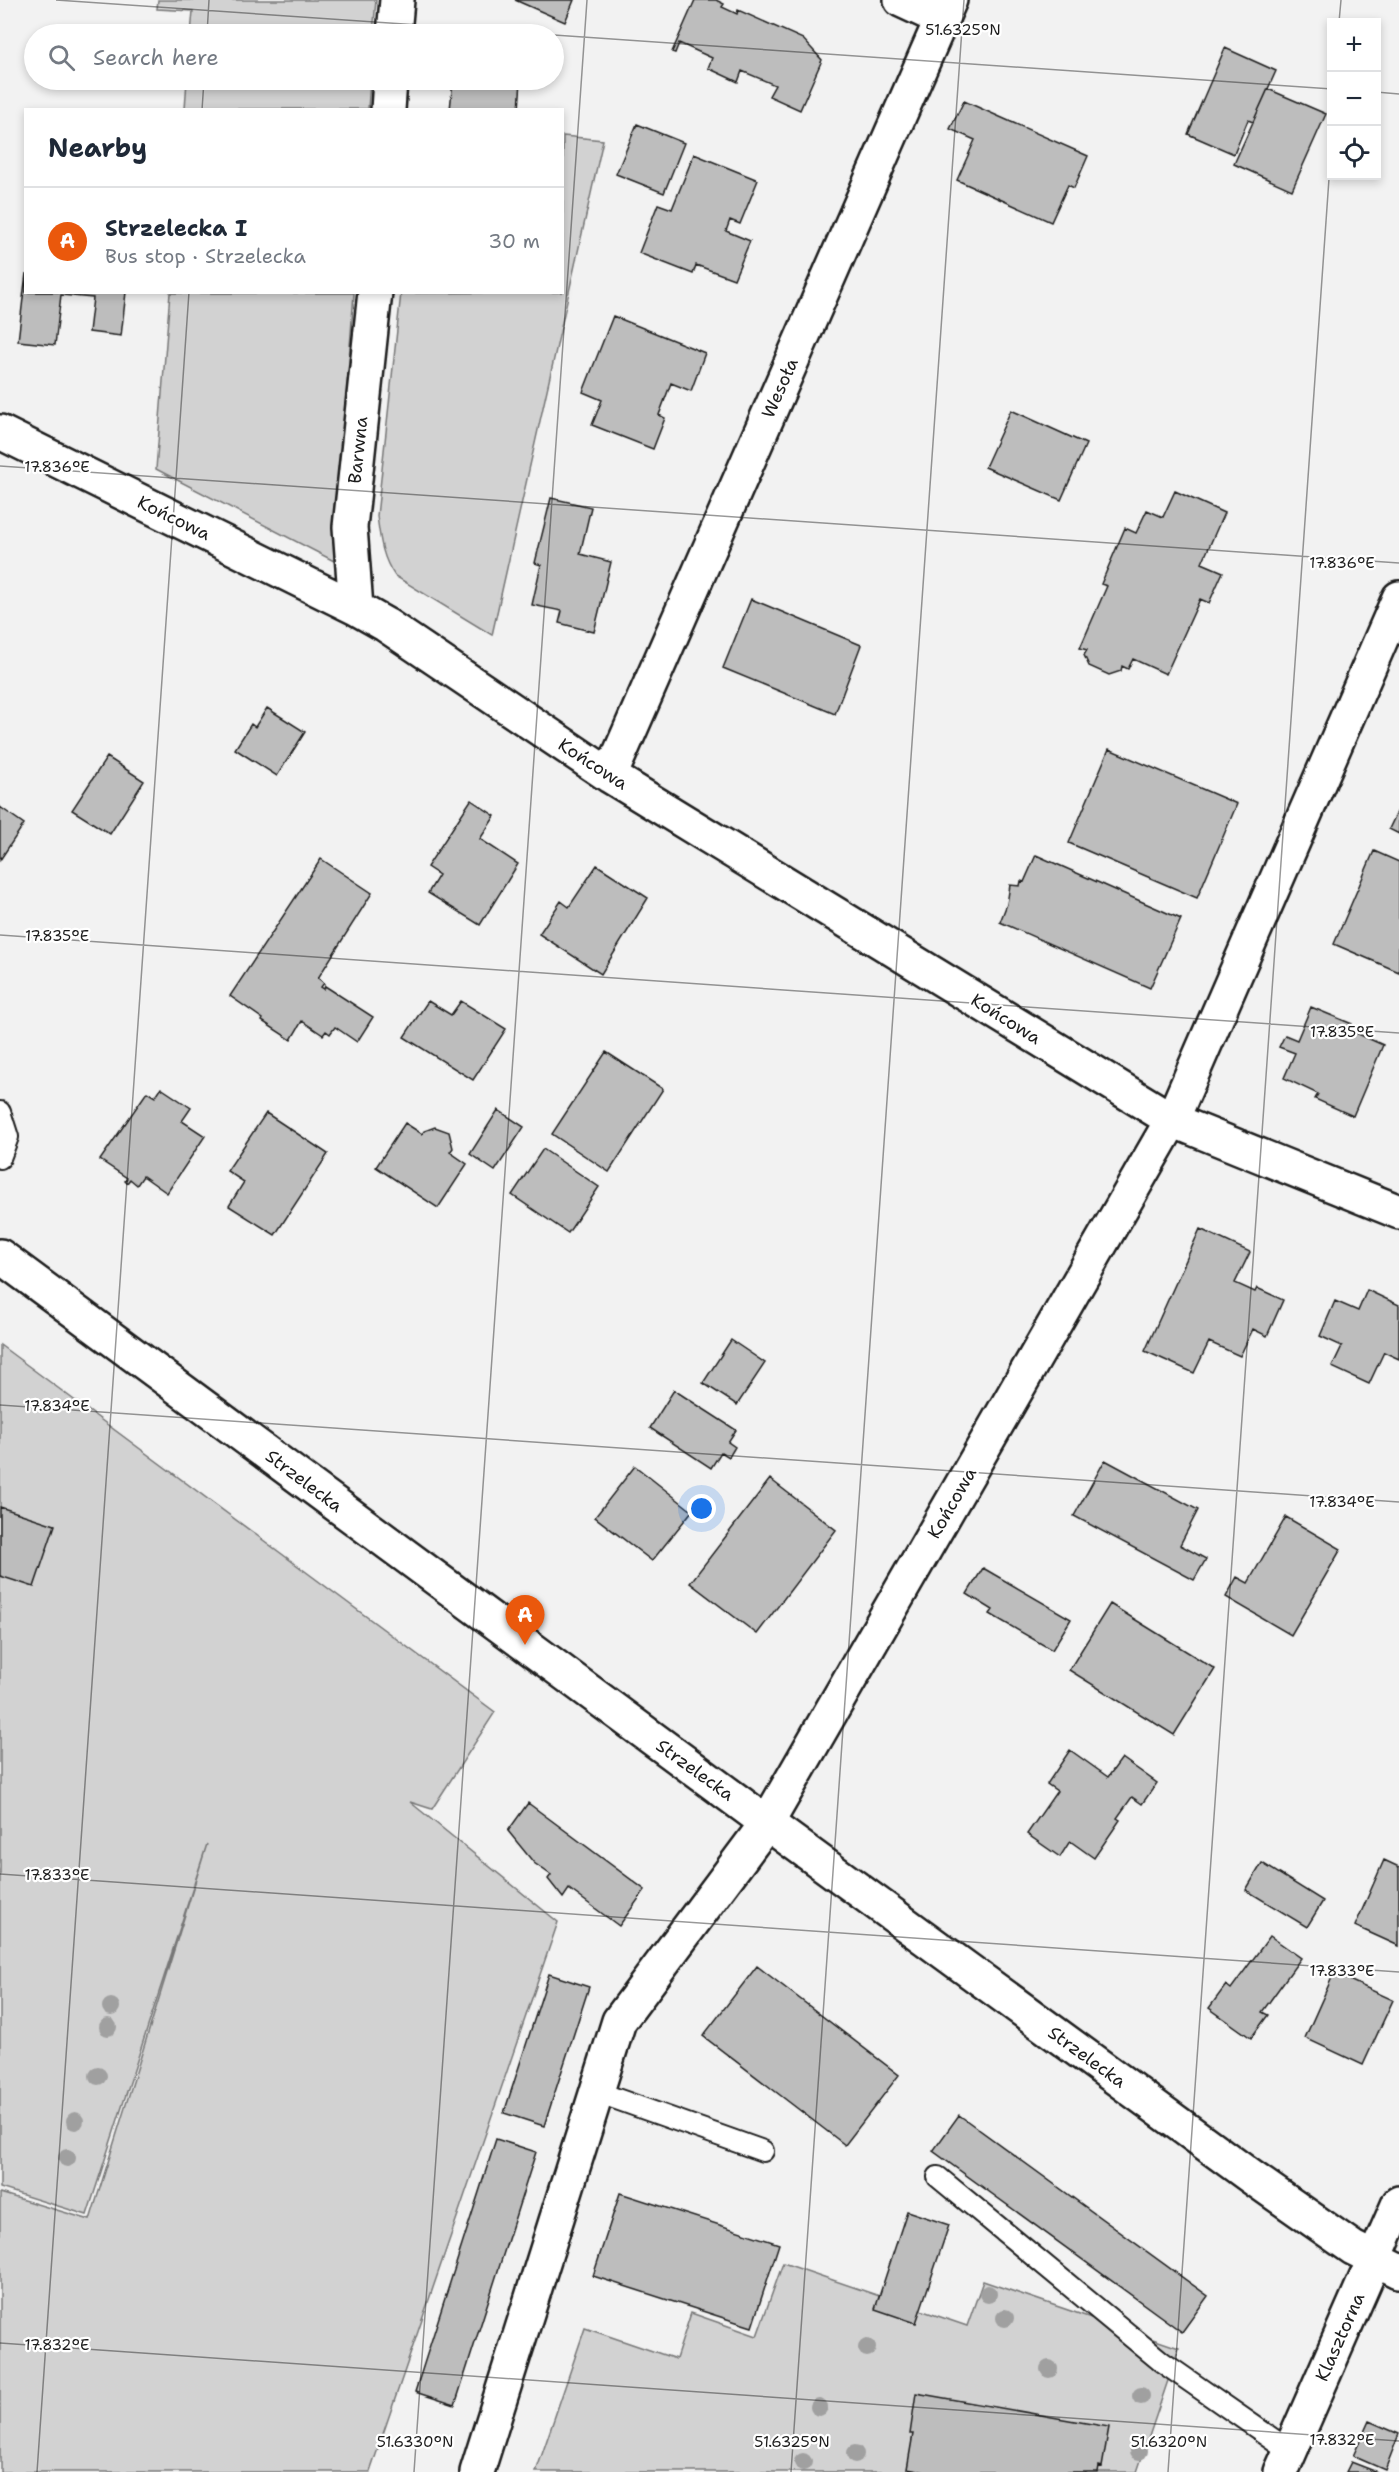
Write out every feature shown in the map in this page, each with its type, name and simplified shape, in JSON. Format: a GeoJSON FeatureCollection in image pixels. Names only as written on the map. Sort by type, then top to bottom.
{"type":"FeatureCollection","features":[{"type":"Feature","properties":{"kind":"street"},"geometry":{"type":"LineString","coordinates":[[395,24],[397,0]]}},
{"type":"Feature","properties":{"kind":"street"},"geometry":{"type":"LineString","coordinates":[[901,0],[946,9]]}},
{"type":"Feature","properties":{"kind":"street","name":"Wesoła"},"geometry":{"type":"LineString","coordinates":[[610,776],[946,9]]}},
{"type":"Feature","properties":{"kind":"street"},"geometry":{"type":"LineString","coordinates":[[388,108],[389,90]]}},
{"type":"Feature","properties":{"kind":"street","name":"Barwna"},"geometry":{"type":"LineString","coordinates":[[356,608],[350,527],[375,294]]}},
{"type":"Feature","properties":{"kind":"street","name":"Końcowa"},"geometry":{"type":"LineString","coordinates":[[0,432],[386,625],[610,776],[1172,1120]]}},
{"type":"Feature","properties":{"kind":"street","name":"Końcowa"},"geometry":{"type":"LineString","coordinates":[[477,2472],[619,2020],[767,1823],[1172,1120],[1399,598]]}},
{"type":"Feature","properties":{"kind":"street"},"geometry":{"type":"LineString","coordinates":[[1172,1120],[1399,1212]]}},
{"type":"Feature","properties":{"kind":"street","name":"Strzelecka"},"geometry":{"type":"LineString","coordinates":[[0,1256],[767,1823],[1250,2176],[1353,2248],[1387,2265]]}},
{"type":"Feature","properties":{"kind":"street","name":"Klasztorna"},"geometry":{"type":"LineString","coordinates":[[1286,2461],[1387,2265],[1399,2203]]}},
{"type":"Feature","properties":{"kind":"lane"},"geometry":{"type":"LineString","coordinates":[[0,1112],[8,1137],[0,1158]]}},
{"type":"Feature","properties":{"kind":"lane"},"geometry":{"type":"LineString","coordinates":[[597,2092],[763,2151]]}},
{"type":"Feature","properties":{"kind":"lane"},"geometry":{"type":"LineString","coordinates":[[938,2177],[1286,2461]]}},
{"type":"Feature","properties":{"kind":"shaded area"},"geometry":{"type":"Polygon","coordinates":[[[158,0],[376,0],[374,24],[192,24],[193,11],[157,9],[158,0]]]}},
{"type":"Feature","properties":{"kind":"shaded area"},"geometry":{"type":"Polygon","coordinates":[[[186,90],[369,90],[368,108],[185,108],[186,90]]]}},
{"type":"Feature","properties":{"kind":"shaded area"},"geometry":{"type":"Polygon","coordinates":[[[564,136],[603,140],[492,635],[395,576],[382,548],[377,516],[401,294],[564,294],[564,136]]]}},
{"type":"Feature","properties":{"kind":"shaded area"},"geometry":{"type":"Polygon","coordinates":[[[170,294],[354,294],[334,561],[156,469],[170,294]]]}},
{"type":"Feature","properties":{"kind":"shaded area"},"geometry":{"type":"Polygon","coordinates":[[[0,1345],[495,1712],[432,1809],[410,1802],[558,1922],[370,2472],[0,2472],[0,2193],[90,2220],[207,1844],[87,2215],[0,2188],[0,1345]]]}},
{"type":"Feature","properties":{"kind":"shaded area"},"geometry":{"type":"Polygon","coordinates":[[[783,2263],[967,2326],[983,2281],[1179,2348],[1137,2472],[536,2472],[585,2328],[676,2359],[691,2313],[757,2336],[783,2263]]]}},
{"type":"Feature","properties":{"kind":"building"},"geometry":{"type":"Polygon","coordinates":[[[515,0],[574,0],[565,22],[515,0]]]}},
{"type":"Feature","properties":{"kind":"building"},"geometry":{"type":"Polygon","coordinates":[[[695,0],[716,0],[724,4],[722,7],[737,14],[738,10],[803,39],[822,60],[800,110],[769,96],[775,85],[742,71],[738,82],[708,68],[712,58],[679,43],[675,53],[672,52],[695,0]]]}},
{"type":"Feature","properties":{"kind":"building"},"geometry":{"type":"Polygon","coordinates":[[[1225,48],[1276,71],[1253,122],[1248,120],[1234,154],[1188,134],[1225,48]]]}},
{"type":"Feature","properties":{"kind":"building"},"geometry":{"type":"Polygon","coordinates":[[[1268,89],[1326,114],[1292,190],[1234,164],[1268,89]]]}},
{"type":"Feature","properties":{"kind":"building"},"geometry":{"type":"Polygon","coordinates":[[[452,90],[520,90],[519,108],[450,108],[452,90]]]}},
{"type":"Feature","properties":{"kind":"building"},"geometry":{"type":"Polygon","coordinates":[[[964,101],[1088,156],[1074,188],[1068,185],[1051,222],[957,180],[975,140],[950,129],[964,101]]]}},
{"type":"Feature","properties":{"kind":"building"},"geometry":{"type":"Polygon","coordinates":[[[637,124],[684,143],[664,193],[616,174],[637,124]]]}},
{"type":"Feature","properties":{"kind":"building"},"geometry":{"type":"Polygon","coordinates":[[[694,154],[758,180],[740,224],[730,220],[726,231],[750,241],[734,279],[696,265],[693,274],[639,253],[658,204],[672,209],[694,154]]]}},
{"type":"Feature","properties":{"kind":"building"},"geometry":{"type":"Polygon","coordinates":[[[24,290],[24,294],[126,294],[121,336],[89,332],[93,298],[61,295],[55,345],[18,341],[24,290]]]}},
{"type":"Feature","properties":{"kind":"building"},"geometry":{"type":"Polygon","coordinates":[[[613,316],[705,353],[691,391],[671,383],[659,415],[665,418],[653,449],[592,425],[602,400],[583,392],[613,316]]]}},
{"type":"Feature","properties":{"kind":"building"},"geometry":{"type":"Polygon","coordinates":[[[1011,410],[1086,444],[1061,500],[985,467],[1011,410]]]}},
{"type":"Feature","properties":{"kind":"building"},"geometry":{"type":"Polygon","coordinates":[[[1175,491],[1224,513],[1202,563],[1223,572],[1209,603],[1200,599],[1166,674],[1133,659],[1128,669],[1122,666],[1121,671],[1109,675],[1089,666],[1084,655],[1087,650],[1080,648],[1107,586],[1101,584],[1125,528],[1136,533],[1147,510],[1163,517],[1175,491]]]}},
{"type":"Feature","properties":{"kind":"building"},"geometry":{"type":"Polygon","coordinates":[[[551,498],[591,507],[580,554],[611,562],[594,632],[559,623],[562,611],[532,605],[541,565],[535,563],[551,498]]]}},
{"type":"Feature","properties":{"kind":"building"},"geometry":{"type":"Polygon","coordinates":[[[751,599],[861,645],[835,714],[723,668],[751,599]]]}},
{"type":"Feature","properties":{"kind":"building"},"geometry":{"type":"Polygon","coordinates":[[[267,708],[305,732],[277,776],[235,749],[251,724],[255,727],[267,708]]]}},
{"type":"Feature","properties":{"kind":"building"},"geometry":{"type":"Polygon","coordinates":[[[1109,749],[1237,804],[1197,898],[1069,843],[1109,749]]]}},
{"type":"Feature","properties":{"kind":"building"},"geometry":{"type":"Polygon","coordinates":[[[107,757],[144,781],[110,834],[72,810],[107,757]]]}},
{"type":"Feature","properties":{"kind":"building"},"geometry":{"type":"Polygon","coordinates":[[[471,800],[495,816],[480,839],[518,864],[480,925],[428,893],[439,875],[427,867],[471,800]]]}},
{"type":"Feature","properties":{"kind":"building"},"geometry":{"type":"Polygon","coordinates":[[[0,807],[24,824],[0,860],[0,807]]]}},
{"type":"Feature","properties":{"kind":"building"},"geometry":{"type":"Polygon","coordinates":[[[1399,808],[1399,834],[1389,829],[1399,808]]]}},
{"type":"Feature","properties":{"kind":"building"},"geometry":{"type":"Polygon","coordinates":[[[1374,851],[1399,862],[1399,972],[1334,944],[1374,851]]]}},
{"type":"Feature","properties":{"kind":"building"},"geometry":{"type":"Polygon","coordinates":[[[1036,855],[1181,919],[1150,988],[1000,922],[1007,904],[1010,885],[1020,886],[1021,881],[1024,882],[1036,855]]]}},
{"type":"Feature","properties":{"kind":"building"},"geometry":{"type":"Polygon","coordinates":[[[321,859],[372,893],[318,978],[324,983],[321,987],[324,989],[325,986],[373,1017],[357,1042],[335,1027],[330,1034],[326,1031],[323,1035],[302,1021],[291,1040],[230,996],[321,859]]]}},
{"type":"Feature","properties":{"kind":"building"},"geometry":{"type":"Polygon","coordinates":[[[597,865],[648,898],[601,974],[539,934],[561,901],[569,907],[597,865]]]}},
{"type":"Feature","properties":{"kind":"building"},"geometry":{"type":"Polygon","coordinates":[[[428,1001],[451,1015],[461,1001],[506,1029],[473,1080],[404,1037],[428,1001]]]}},
{"type":"Feature","properties":{"kind":"building"},"geometry":{"type":"Polygon","coordinates":[[[1311,1007],[1352,1024],[1349,1030],[1383,1045],[1353,1116],[1315,1099],[1318,1094],[1284,1078],[1295,1053],[1279,1047],[1285,1035],[1297,1040],[1311,1007]]]}},
{"type":"Feature","properties":{"kind":"building"},"geometry":{"type":"Polygon","coordinates":[[[606,1052],[663,1089],[609,1172],[552,1134],[606,1052]]]}},
{"type":"Feature","properties":{"kind":"building"},"geometry":{"type":"Polygon","coordinates":[[[161,1088],[191,1108],[182,1121],[205,1136],[167,1193],[143,1176],[137,1185],[130,1179],[127,1183],[125,1181],[127,1178],[100,1160],[147,1092],[155,1097],[161,1088]]]}},
{"type":"Feature","properties":{"kind":"building"},"geometry":{"type":"Polygon","coordinates":[[[498,1110],[524,1127],[495,1171],[470,1154],[498,1110]]]}},
{"type":"Feature","properties":{"kind":"building"},"geometry":{"type":"Polygon","coordinates":[[[266,1113],[328,1154],[275,1235],[229,1206],[244,1182],[227,1171],[266,1113]]]}},
{"type":"Feature","properties":{"kind":"building"},"geometry":{"type":"Polygon","coordinates":[[[405,1123],[422,1134],[435,1127],[449,1132],[453,1148],[450,1152],[467,1164],[438,1208],[376,1167],[405,1123]]]}},
{"type":"Feature","properties":{"kind":"building"},"geometry":{"type":"Polygon","coordinates":[[[543,1149],[599,1187],[568,1233],[512,1195],[543,1149]]]}},
{"type":"Feature","properties":{"kind":"building"},"geometry":{"type":"Polygon","coordinates":[[[1200,1229],[1250,1252],[1235,1283],[1255,1292],[1257,1288],[1283,1300],[1267,1336],[1253,1329],[1240,1356],[1209,1342],[1194,1373],[1145,1351],[1200,1229]]]}},
{"type":"Feature","properties":{"kind":"building"},"geometry":{"type":"Polygon","coordinates":[[[1367,1290],[1399,1305],[1399,1359],[1384,1352],[1369,1384],[1332,1367],[1342,1346],[1320,1336],[1335,1301],[1358,1311],[1367,1290]]]}},
{"type":"Feature","properties":{"kind":"building"},"geometry":{"type":"Polygon","coordinates":[[[731,1340],[765,1363],[737,1405],[703,1383],[731,1340]]]}},
{"type":"Feature","properties":{"kind":"building"},"geometry":{"type":"Polygon","coordinates":[[[674,1390],[736,1430],[728,1442],[735,1447],[729,1457],[721,1452],[711,1468],[650,1428],[674,1390]]]}},
{"type":"Feature","properties":{"kind":"building"},"geometry":{"type":"Polygon","coordinates":[[[1105,1460],[1198,1510],[1180,1545],[1206,1559],[1194,1580],[1074,1516],[1105,1460]]]}},
{"type":"Feature","properties":{"kind":"building"},"geometry":{"type":"Polygon","coordinates":[[[635,1466],[692,1511],[652,1561],[595,1517],[635,1466]]]}},
{"type":"Feature","properties":{"kind":"building"},"geometry":{"type":"Polygon","coordinates":[[[770,1479],[836,1530],[757,1634],[690,1583],[770,1479]]]}},
{"type":"Feature","properties":{"kind":"building"},"geometry":{"type":"Polygon","coordinates":[[[0,1507],[55,1525],[34,1587],[0,1576],[0,1507]]]}},
{"type":"Feature","properties":{"kind":"building"},"geometry":{"type":"Polygon","coordinates":[[[1286,1517],[1341,1549],[1291,1635],[1226,1597],[1237,1577],[1248,1583],[1286,1517]]]}},
{"type":"Feature","properties":{"kind":"building"},"geometry":{"type":"Polygon","coordinates":[[[983,1568],[1071,1619],[1052,1650],[990,1614],[993,1610],[967,1594],[983,1568]]]}},
{"type":"Feature","properties":{"kind":"building"},"geometry":{"type":"Polygon","coordinates":[[[1110,1604],[1215,1669],[1174,1735],[1069,1670],[1110,1604]]]}},
{"type":"Feature","properties":{"kind":"building"},"geometry":{"type":"Polygon","coordinates":[[[1070,1750],[1108,1777],[1122,1758],[1157,1783],[1142,1804],[1132,1797],[1117,1818],[1120,1820],[1094,1858],[1070,1841],[1060,1857],[1027,1834],[1057,1791],[1047,1784],[1070,1750]]]}},
{"type":"Feature","properties":{"kind":"building"},"geometry":{"type":"Polygon","coordinates":[[[528,1803],[645,1890],[619,1926],[569,1889],[563,1898],[548,1879],[551,1875],[534,1863],[508,1831],[528,1803]]]}},
{"type":"Feature","properties":{"kind":"building"},"geometry":{"type":"Polygon","coordinates":[[[1384,1860],[1399,1867],[1399,1946],[1355,1926],[1384,1860]]]}},
{"type":"Feature","properties":{"kind":"building"},"geometry":{"type":"Polygon","coordinates":[[[1262,1863],[1323,1901],[1307,1927],[1246,1890],[1262,1863]]]}},
{"type":"Feature","properties":{"kind":"building"},"geometry":{"type":"Polygon","coordinates":[[[1270,1936],[1301,1958],[1262,2012],[1268,2015],[1251,2038],[1209,2008],[1226,1985],[1231,1989],[1270,1936]]]}},
{"type":"Feature","properties":{"kind":"building"},"geometry":{"type":"Polygon","coordinates":[[[757,1966],[899,2075],[845,2145],[703,2036],[757,1966]]]}},
{"type":"Feature","properties":{"kind":"building"},"geometry":{"type":"Polygon","coordinates":[[[1334,1973],[1393,2000],[1363,2065],[1305,2038],[1334,1973]]]}},
{"type":"Feature","properties":{"kind":"building"},"geometry":{"type":"Polygon","coordinates":[[[549,1974],[589,1987],[544,2126],[504,2113],[549,1974]]]}},
{"type":"Feature","properties":{"kind":"building"},"geometry":{"type":"Polygon","coordinates":[[[959,2115],[1208,2296],[1182,2332],[933,2151],[959,2115]]]}},
{"type":"Feature","properties":{"kind":"building"},"geometry":{"type":"Polygon","coordinates":[[[496,2139],[536,2152],[455,2405],[415,2392],[496,2139]]]}},
{"type":"Feature","properties":{"kind":"building"},"geometry":{"type":"Polygon","coordinates":[[[620,2193],[779,2244],[752,2327],[593,2276],[620,2193]]]}},
{"type":"Feature","properties":{"kind":"building"},"geometry":{"type":"Polygon","coordinates":[[[907,2211],[949,2225],[916,2323],[875,2309],[907,2211]]]}},
{"type":"Feature","properties":{"kind":"building"},"geometry":{"type":"Polygon","coordinates":[[[916,2393],[1109,2427],[1102,2467],[1099,2466],[1098,2472],[926,2472],[907,2469],[913,2434],[910,2434],[916,2393]]]}},
{"type":"Feature","properties":{"kind":"building"},"geometry":{"type":"Polygon","coordinates":[[[1369,2421],[1399,2434],[1385,2470],[1353,2456],[1369,2421]]]}},
{"type":"Feature","properties":{"kind":"building"},"geometry":{"type":"Polygon","coordinates":[[[1351,2462],[1377,2472],[1346,2472],[1351,2462]]]}},
{"type":"Feature","properties":{"kind":"place","name":"Strzelecka I"},"geometry":{"type":"Point","coordinates":[525,1645]}}]}
